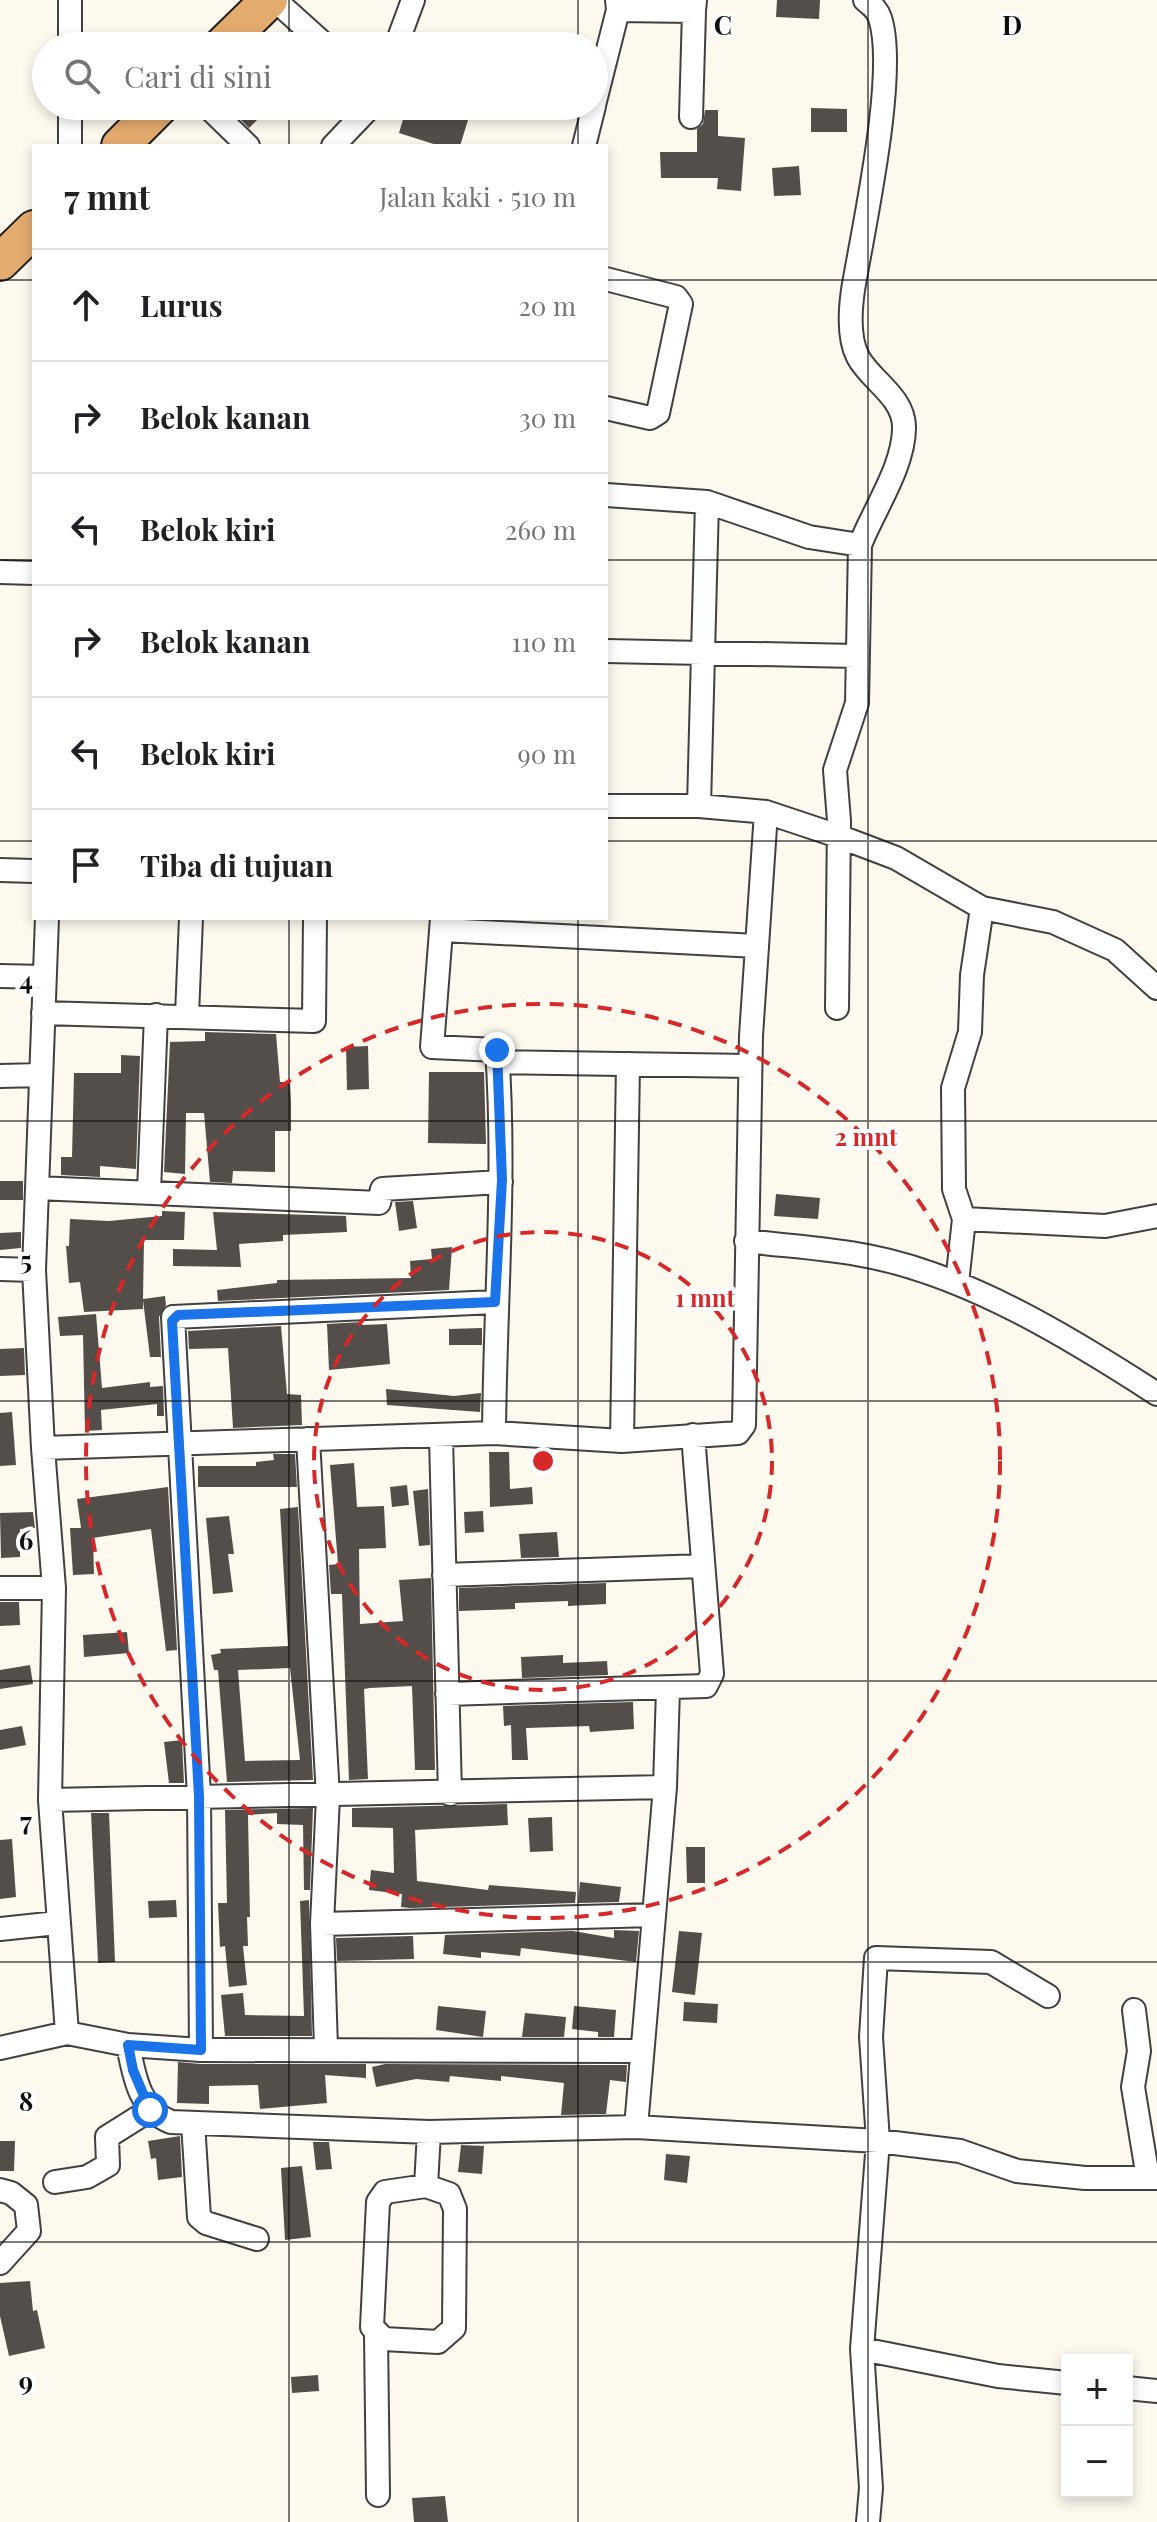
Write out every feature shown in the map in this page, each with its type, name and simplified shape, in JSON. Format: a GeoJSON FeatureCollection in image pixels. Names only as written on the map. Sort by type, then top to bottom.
{"type":"FeatureCollection","features":[{"type":"Feature","properties":{"kind":"highway"},"geometry":{"type":"LineString","coordinates":[[236,32],[269,0]]}},
{"type":"Feature","properties":{"kind":"highway"},"geometry":{"type":"LineString","coordinates":[[122,144],[146,120]]}},
{"type":"Feature","properties":{"kind":"highway"},"geometry":{"type":"LineString","coordinates":[[0,262],[32,231]]}},
{"type":"Feature","properties":{"kind":"street"},"geometry":{"type":"LineString","coordinates":[[70,0],[70,32]]}},
{"type":"Feature","properties":{"kind":"street"},"geometry":{"type":"LineString","coordinates":[[275,0],[310,32]]}},
{"type":"Feature","properties":{"kind":"street"},"geometry":{"type":"LineString","coordinates":[[401,32],[413,0]]}},
{"type":"Feature","properties":{"kind":"street"},"geometry":{"type":"LineString","coordinates":[[837,1008],[838,836],[835,770],[857,703],[860,545],[898,458],[904,428],[903,414],[883,383],[859,360],[851,322],[881,108],[884,42],[876,9],[865,0]]}},
{"type":"Feature","properties":{"kind":"street"},"geometry":{"type":"LineString","coordinates":[[608,47],[618,5],[694,6],[691,117]]}},
{"type":"Feature","properties":{"kind":"street"},"geometry":{"type":"LineString","coordinates":[[70,120],[70,144]]}},
{"type":"Feature","properties":{"kind":"street"},"geometry":{"type":"LineString","coordinates":[[221,120],[246,144]]}},
{"type":"Feature","properties":{"kind":"street"},"geometry":{"type":"LineString","coordinates":[[341,143],[360,120]]}},
{"type":"Feature","properties":{"kind":"street"},"geometry":{"type":"LineString","coordinates":[[584,144],[590,120]]}},
{"type":"Feature","properties":{"kind":"street"},"geometry":{"type":"LineString","coordinates":[[608,280],[676,297],[681,304],[658,413],[650,418],[608,408]]}},
{"type":"Feature","properties":{"kind":"street"},"geometry":{"type":"LineString","coordinates":[[608,495],[707,502],[809,537],[860,545]]}},
{"type":"Feature","properties":{"kind":"street"},"geometry":{"type":"LineString","coordinates":[[699,806],[707,502]]}},
{"type":"Feature","properties":{"kind":"street"},"geometry":{"type":"LineString","coordinates":[[0,572],[32,573]]}},
{"type":"Feature","properties":{"kind":"street"},"geometry":{"type":"LineString","coordinates":[[608,651],[856,656]]}},
{"type":"Feature","properties":{"kind":"street"},"geometry":{"type":"LineString","coordinates":[[608,806],[699,806],[766,812],[896,858],[982,908],[1053,922],[1115,950],[1157,988]]}},
{"type":"Feature","properties":{"kind":"street"},"geometry":{"type":"LineString","coordinates":[[43,1448],[494,1433],[622,1441],[738,1433],[744,1425],[750,1066],[766,812]]}},
{"type":"Feature","properties":{"kind":"street"},"geometry":{"type":"LineString","coordinates":[[0,870],[32,871]]}},
{"type":"Feature","properties":{"kind":"street"},"geometry":{"type":"LineString","coordinates":[[957,1283],[964,1219],[954,1189],[953,1088],[970,1032],[972,975],[982,908]]}},
{"type":"Feature","properties":{"kind":"street"},"geometry":{"type":"LineString","coordinates":[[47,920],[34,1270],[54,1588],[50,1800],[67,2033]]}},
{"type":"Feature","properties":{"kind":"street"},"geometry":{"type":"LineString","coordinates":[[187,1015],[191,920]]}},
{"type":"Feature","properties":{"kind":"street"},"geometry":{"type":"LineString","coordinates":[[43,1013],[314,1021],[315,920]]}},
{"type":"Feature","properties":{"kind":"street"},"geometry":{"type":"LineString","coordinates":[[494,1433],[495,1302],[501,1182],[497,1050],[492,1047],[432,1047],[442,924],[757,946]]}},
{"type":"Feature","properties":{"kind":"street"},"geometry":{"type":"LineString","coordinates":[[0,976],[44,977]]}},
{"type":"Feature","properties":{"kind":"street"},"geometry":{"type":"LineString","coordinates":[[149,1192],[156,1015]]}},
{"type":"Feature","properties":{"kind":"street"},"geometry":{"type":"LineString","coordinates":[[498,1062],[750,1066]]}},
{"type":"Feature","properties":{"kind":"street"},"geometry":{"type":"LineString","coordinates":[[622,1441],[628,1064]]}},
{"type":"Feature","properties":{"kind":"street"},"geometry":{"type":"LineString","coordinates":[[0,1076],[41,1075]]}},
{"type":"Feature","properties":{"kind":"street"},"geometry":{"type":"LineString","coordinates":[[37,1188],[379,1203],[382,1189],[501,1182]]}},
{"type":"Feature","properties":{"kind":"street"},"geometry":{"type":"LineString","coordinates":[[964,1219],[1105,1226],[1157,1216]]}},
{"type":"Feature","properties":{"kind":"street"},"geometry":{"type":"LineString","coordinates":[[746,1241],[868,1256],[957,1283],[1071,1338],[1157,1394]]}},
{"type":"Feature","properties":{"kind":"street"},"geometry":{"type":"LineString","coordinates":[[0,1269],[34,1270]]}},
{"type":"Feature","properties":{"kind":"street"},"geometry":{"type":"LineString","coordinates":[[201,2050],[199,1796],[173,1317],[495,1302]]}},
{"type":"Feature","properties":{"kind":"street"},"geometry":{"type":"LineString","coordinates":[[447,1694],[699,1689],[710,1682],[693,1435]]}},
{"type":"Feature","properties":{"kind":"street"},"geometry":{"type":"LineString","coordinates":[[441,1437],[450,1794]]}},
{"type":"Feature","properties":{"kind":"street"},"geometry":{"type":"LineString","coordinates":[[308,1439],[328,1797],[322,1924],[326,2048]]}},
{"type":"Feature","properties":{"kind":"street"},"geometry":{"type":"LineString","coordinates":[[444,1575],[703,1566]]}},
{"type":"Feature","properties":{"kind":"street"},"geometry":{"type":"LineString","coordinates":[[0,1588],[54,1588]]}},
{"type":"Feature","properties":{"kind":"street"},"geometry":{"type":"LineString","coordinates":[[636,2127],[665,1787],[668,1689]]}},
{"type":"Feature","properties":{"kind":"street"},"geometry":{"type":"LineString","coordinates":[[50,1800],[328,1797],[665,1787]]}},
{"type":"Feature","properties":{"kind":"street"},"geometry":{"type":"LineString","coordinates":[[322,1924],[654,1915]]}},
{"type":"Feature","properties":{"kind":"street"},"geometry":{"type":"LineString","coordinates":[[0,1917],[57,1917]]}},
{"type":"Feature","properties":{"kind":"street"},"geometry":{"type":"LineString","coordinates":[[0,1929],[57,1917]]}},
{"type":"Feature","properties":{"kind":"street"},"geometry":{"type":"LineString","coordinates":[[868,2522],[871,2488],[862,2349],[878,2141],[871,2037],[876,1958],[991,1962],[1048,1996]]}},
{"type":"Feature","properties":{"kind":"street"},"geometry":{"type":"LineString","coordinates":[[128,2045],[138,2084],[150,2110],[171,2122],[429,2132],[636,2127],[878,2141],[960,2151],[1017,2171],[1085,2178],[1152,2178],[1133,2087],[1139,2051],[1134,2010]]}},
{"type":"Feature","properties":{"kind":"street"},"geometry":{"type":"LineString","coordinates":[[0,2048],[67,2033],[128,2045],[201,2050],[641,2051]]}},
{"type":"Feature","properties":{"kind":"street"},"geometry":{"type":"LineString","coordinates":[[55,2182],[87,2177],[108,2165],[107,2137],[150,2110]]}},
{"type":"Feature","properties":{"kind":"street"},"geometry":{"type":"LineString","coordinates":[[193,2123],[199,2217],[206,2223],[257,2239]]}},
{"type":"Feature","properties":{"kind":"street"},"geometry":{"type":"LineString","coordinates":[[426,2186],[429,2132]]}},
{"type":"Feature","properties":{"kind":"street"},"geometry":{"type":"LineString","coordinates":[[376,2335],[384,2339],[438,2342],[454,2328],[455,2209],[449,2194],[426,2186],[385,2192],[378,2202],[372,2327],[376,2335],[378,2495]]}},
{"type":"Feature","properties":{"kind":"street"},"geometry":{"type":"LineString","coordinates":[[0,2190],[11,2193],[26,2205],[29,2231],[0,2263]]}},
{"type":"Feature","properties":{"kind":"street"},"geometry":{"type":"LineString","coordinates":[[862,2349],[998,2376],[1061,2382]]}},
{"type":"Feature","properties":{"kind":"street"},"geometry":{"type":"LineString","coordinates":[[1133,2389],[1157,2391]]}},
{"type":"Feature","properties":{"kind":"building"},"geometry":{"type":"Polygon","coordinates":[[[777,0],[820,0],[819,19],[776,17],[777,0]]]}},
{"type":"Feature","properties":{"kind":"building"},"geometry":{"type":"Polygon","coordinates":[[[811,108],[847,109],[847,132],[811,132],[811,108]]]}},
{"type":"Feature","properties":{"kind":"building"},"geometry":{"type":"Polygon","coordinates":[[[705,110],[718,110],[718,136],[745,138],[741,191],[717,189],[718,178],[661,178],[660,152],[697,152],[697,129],[703,124],[705,110]]]}},
{"type":"Feature","properties":{"kind":"building"},"geometry":{"type":"Polygon","coordinates":[[[241,120],[257,120],[249,128],[241,120]]]}},
{"type":"Feature","properties":{"kind":"building"},"geometry":{"type":"Polygon","coordinates":[[[403,120],[468,120],[461,144],[434,144],[399,133],[403,120]]]}},
{"type":"Feature","properties":{"kind":"building"},"geometry":{"type":"Polygon","coordinates":[[[799,166],[801,195],[774,196],[772,168],[799,166]]]}},
{"type":"Feature","properties":{"kind":"building"},"geometry":{"type":"Polygon","coordinates":[[[205,1032],[276,1034],[280,1082],[290,1082],[291,1131],[275,1131],[275,1172],[233,1171],[232,1183],[210,1182],[204,1113],[186,1113],[185,1174],[164,1172],[170,1042],[205,1041],[205,1032]]]}},
{"type":"Feature","properties":{"kind":"building"},"geometry":{"type":"Polygon","coordinates":[[[368,1046],[369,1089],[347,1090],[346,1047],[368,1046]]]}},
{"type":"Feature","properties":{"kind":"building"},"geometry":{"type":"Polygon","coordinates":[[[121,1055],[140,1056],[136,1169],[100,1166],[100,1177],[61,1175],[61,1157],[72,1157],[74,1073],[121,1073],[121,1055]]]}},
{"type":"Feature","properties":{"kind":"building"},"geometry":{"type":"Polygon","coordinates":[[[429,1072],[484,1072],[486,1144],[428,1143],[429,1072]]]}},
{"type":"Feature","properties":{"kind":"building"},"geometry":{"type":"Polygon","coordinates":[[[0,1181],[23,1181],[23,1200],[0,1200],[0,1181]]]}},
{"type":"Feature","properties":{"kind":"building"},"geometry":{"type":"Polygon","coordinates":[[[776,1194],[820,1198],[818,1219],[774,1216],[776,1194]]]}},
{"type":"Feature","properties":{"kind":"building"},"geometry":{"type":"Polygon","coordinates":[[[413,1201],[417,1228],[399,1231],[395,1202],[413,1201]]]}},
{"type":"Feature","properties":{"kind":"building"},"geometry":{"type":"Polygon","coordinates":[[[162,1211],[185,1212],[184,1240],[144,1240],[143,1299],[165,1296],[166,1305],[159,1317],[161,1357],[150,1357],[143,1300],[143,1309],[84,1312],[80,1282],[69,1283],[66,1246],[69,1246],[70,1219],[109,1221],[162,1216],[162,1211]]]}},
{"type":"Feature","properties":{"kind":"building"},"geometry":{"type":"Polygon","coordinates":[[[213,1212],[346,1216],[347,1232],[283,1235],[283,1241],[239,1244],[241,1267],[173,1266],[173,1249],[217,1250],[213,1212]]]}},
{"type":"Feature","properties":{"kind":"building"},"geometry":{"type":"Polygon","coordinates":[[[21,1232],[21,1248],[0,1250],[0,1233],[21,1232]]]}},
{"type":"Feature","properties":{"kind":"building"},"geometry":{"type":"Polygon","coordinates":[[[452,1247],[449,1290],[218,1301],[217,1290],[277,1283],[277,1280],[411,1278],[410,1261],[432,1259],[431,1249],[452,1247]]]}},
{"type":"Feature","properties":{"kind":"building"},"geometry":{"type":"Polygon","coordinates":[[[96,1314],[102,1388],[150,1382],[150,1387],[163,1386],[164,1416],[157,1416],[157,1404],[101,1410],[102,1430],[85,1431],[83,1335],[60,1336],[58,1317],[96,1314]]]}},
{"type":"Feature","properties":{"kind":"building"},"geometry":{"type":"Polygon","coordinates":[[[362,1322],[362,1325],[387,1324],[390,1364],[329,1370],[327,1324],[362,1322]]]}},
{"type":"Feature","properties":{"kind":"building"},"geometry":{"type":"Polygon","coordinates":[[[281,1326],[287,1394],[301,1395],[302,1425],[233,1428],[228,1348],[189,1349],[188,1331],[281,1326]]]}},
{"type":"Feature","properties":{"kind":"building"},"geometry":{"type":"Polygon","coordinates":[[[482,1328],[482,1345],[449,1345],[449,1329],[482,1328]]]}},
{"type":"Feature","properties":{"kind":"building"},"geometry":{"type":"Polygon","coordinates":[[[24,1348],[25,1375],[0,1376],[0,1349],[24,1348]]]}},
{"type":"Feature","properties":{"kind":"building"},"geometry":{"type":"Polygon","coordinates":[[[386,1389],[454,1396],[481,1393],[480,1412],[387,1405],[386,1389]]]}},
{"type":"Feature","properties":{"kind":"building"},"geometry":{"type":"Polygon","coordinates":[[[12,1412],[16,1465],[0,1466],[0,1413],[12,1412]]]}},
{"type":"Feature","properties":{"kind":"building"},"geometry":{"type":"Polygon","coordinates":[[[489,1452],[509,1452],[510,1489],[532,1487],[533,1504],[490,1507],[489,1452]]]}},
{"type":"Feature","properties":{"kind":"building"},"geometry":{"type":"Polygon","coordinates":[[[273,1454],[295,1454],[297,1487],[198,1487],[198,1466],[256,1466],[256,1462],[274,1460],[273,1454]]]}},
{"type":"Feature","properties":{"kind":"building"},"geometry":{"type":"Polygon","coordinates":[[[354,1463],[357,1507],[384,1506],[386,1548],[359,1549],[360,1624],[403,1621],[399,1580],[431,1578],[435,1770],[415,1770],[412,1686],[370,1688],[364,1689],[368,1779],[349,1780],[342,1594],[331,1594],[329,1565],[338,1564],[330,1465],[354,1463]]]}},
{"type":"Feature","properties":{"kind":"building"},"geometry":{"type":"Polygon","coordinates":[[[407,1485],[409,1505],[392,1507],[390,1487],[407,1485]]]}},
{"type":"Feature","properties":{"kind":"building"},"geometry":{"type":"Polygon","coordinates":[[[168,1487],[177,1650],[166,1651],[151,1529],[93,1538],[94,1574],[73,1575],[70,1528],[81,1528],[77,1499],[168,1487]]]}},
{"type":"Feature","properties":{"kind":"building"},"geometry":{"type":"Polygon","coordinates":[[[428,1489],[430,1545],[419,1546],[413,1491],[428,1489]]]}},
{"type":"Feature","properties":{"kind":"building"},"geometry":{"type":"Polygon","coordinates":[[[298,1507],[313,1780],[227,1782],[218,1670],[214,1670],[211,1655],[221,1653],[220,1649],[288,1646],[280,1509],[298,1507]],[[290,1668],[238,1670],[245,1761],[300,1760],[290,1668]]]}},
{"type":"Feature","properties":{"kind":"building"},"geometry":{"type":"Polygon","coordinates":[[[483,1511],[484,1532],[465,1533],[464,1512],[483,1511]]]}},
{"type":"Feature","properties":{"kind":"building"},"geometry":{"type":"Polygon","coordinates":[[[33,1512],[35,1528],[20,1529],[20,1557],[1,1558],[0,1513],[33,1512]]]}},
{"type":"Feature","properties":{"kind":"building"},"geometry":{"type":"Polygon","coordinates":[[[229,1516],[234,1554],[228,1554],[233,1592],[213,1594],[206,1518],[229,1516]]]}},
{"type":"Feature","properties":{"kind":"building"},"geometry":{"type":"Polygon","coordinates":[[[557,1532],[559,1557],[521,1558],[519,1534],[557,1532]]]}},
{"type":"Feature","properties":{"kind":"building"},"geometry":{"type":"Polygon","coordinates":[[[606,1583],[606,1604],[568,1606],[568,1601],[515,1603],[515,1609],[459,1611],[459,1588],[606,1583]]]}},
{"type":"Feature","properties":{"kind":"building"},"geometry":{"type":"Polygon","coordinates":[[[0,1602],[19,1602],[20,1625],[0,1626],[0,1602]]]}},
{"type":"Feature","properties":{"kind":"building"},"geometry":{"type":"Polygon","coordinates":[[[127,1632],[129,1653],[84,1657],[83,1635],[127,1632]]]}},
{"type":"Feature","properties":{"kind":"building"},"geometry":{"type":"Polygon","coordinates":[[[563,1655],[563,1663],[607,1661],[608,1675],[522,1678],[521,1657],[563,1655]]]}},
{"type":"Feature","properties":{"kind":"building"},"geometry":{"type":"Polygon","coordinates":[[[30,1665],[33,1684],[0,1689],[0,1670],[30,1665]]]}},
{"type":"Feature","properties":{"kind":"building"},"geometry":{"type":"Polygon","coordinates":[[[633,1702],[634,1729],[590,1732],[589,1726],[526,1728],[528,1760],[512,1760],[511,1725],[504,1726],[503,1706],[633,1702]]]}},
{"type":"Feature","properties":{"kind":"building"},"geometry":{"type":"Polygon","coordinates":[[[22,1726],[26,1745],[0,1750],[0,1730],[22,1726]]]}},
{"type":"Feature","properties":{"kind":"building"},"geometry":{"type":"Polygon","coordinates":[[[182,1740],[184,1783],[169,1783],[164,1742],[182,1740]]]}},
{"type":"Feature","properties":{"kind":"building"},"geometry":{"type":"Polygon","coordinates":[[[507,1804],[508,1825],[415,1830],[417,1881],[488,1890],[489,1885],[576,1892],[575,1903],[410,1908],[401,1907],[402,1894],[369,1890],[371,1870],[394,1873],[393,1828],[352,1827],[352,1808],[507,1804]]]}},
{"type":"Feature","properties":{"kind":"building"},"geometry":{"type":"Polygon","coordinates":[[[313,1808],[310,1890],[304,1890],[303,1825],[277,1824],[277,1813],[248,1815],[250,1917],[247,1917],[248,1946],[243,1946],[247,1985],[229,1987],[225,1946],[220,1947],[218,1903],[227,1903],[225,1810],[313,1808]]]}},
{"type":"Feature","properties":{"kind":"building"},"geometry":{"type":"Polygon","coordinates":[[[91,1813],[109,1813],[115,1962],[98,1963],[91,1813]]]}},
{"type":"Feature","properties":{"kind":"building"},"geometry":{"type":"Polygon","coordinates":[[[552,1817],[553,1851],[530,1852],[528,1818],[552,1817]]]}},
{"type":"Feature","properties":{"kind":"building"},"geometry":{"type":"Polygon","coordinates":[[[12,1839],[16,1897],[0,1899],[0,1840],[12,1839]]]}},
{"type":"Feature","properties":{"kind":"building"},"geometry":{"type":"Polygon","coordinates":[[[686,1847],[705,1847],[705,1883],[687,1883],[686,1847]]]}},
{"type":"Feature","properties":{"kind":"building"},"geometry":{"type":"Polygon","coordinates":[[[580,1882],[621,1887],[619,1902],[578,1903],[580,1882]]]}},
{"type":"Feature","properties":{"kind":"building"},"geometry":{"type":"Polygon","coordinates":[[[176,1900],[177,1917],[149,1918],[148,1901],[176,1900]]]}},
{"type":"Feature","properties":{"kind":"building"},"geometry":{"type":"Polygon","coordinates":[[[309,1900],[312,2036],[225,2036],[221,1995],[243,1993],[245,2015],[304,2016],[300,1901],[309,1900]]]}},
{"type":"Feature","properties":{"kind":"building"},"geometry":{"type":"Polygon","coordinates":[[[614,1930],[639,1931],[636,1962],[521,1948],[520,1956],[481,1952],[481,1958],[443,1954],[445,1935],[573,1931],[614,1938],[614,1930]]]}},
{"type":"Feature","properties":{"kind":"building"},"geometry":{"type":"Polygon","coordinates":[[[679,1931],[702,1933],[695,1995],[672,1992],[679,1931]]]}},
{"type":"Feature","properties":{"kind":"building"},"geometry":{"type":"Polygon","coordinates":[[[413,1936],[414,1959],[337,1961],[336,1938],[413,1936]]]}},
{"type":"Feature","properties":{"kind":"building"},"geometry":{"type":"Polygon","coordinates":[[[684,2002],[718,2004],[717,2023],[683,2021],[684,2002]]]}},
{"type":"Feature","properties":{"kind":"building"},"geometry":{"type":"Polygon","coordinates":[[[438,2006],[486,2011],[483,2037],[436,2030],[438,2006]]]}},
{"type":"Feature","properties":{"kind":"building"},"geometry":{"type":"Polygon","coordinates":[[[574,2006],[616,2010],[614,2037],[598,2037],[598,2032],[572,2029],[574,2006]]]}},
{"type":"Feature","properties":{"kind":"building"},"geometry":{"type":"Polygon","coordinates":[[[525,2013],[566,2017],[564,2037],[522,2037],[525,2013]]]}},
{"type":"Feature","properties":{"kind":"building"},"geometry":{"type":"Polygon","coordinates":[[[178,2062],[366,2064],[366,2078],[325,2075],[327,2103],[260,2109],[258,2085],[209,2086],[209,2104],[177,2103],[178,2062]]]}},
{"type":"Feature","properties":{"kind":"building"},"geometry":{"type":"Polygon","coordinates":[[[385,2064],[627,2065],[626,2082],[610,2080],[606,2114],[561,2115],[564,2083],[501,2076],[501,2081],[450,2076],[449,2082],[416,2079],[376,2087],[372,2067],[385,2064]]]}},
{"type":"Feature","properties":{"kind":"building"},"geometry":{"type":"Polygon","coordinates":[[[180,2136],[182,2177],[158,2180],[156,2158],[151,2159],[148,2141],[180,2136]]]}},
{"type":"Feature","properties":{"kind":"building"},"geometry":{"type":"Polygon","coordinates":[[[0,2141],[15,2141],[14,2171],[0,2171],[0,2141]]]}},
{"type":"Feature","properties":{"kind":"building"},"geometry":{"type":"Polygon","coordinates":[[[313,2142],[329,2142],[332,2169],[316,2170],[313,2142]]]}},
{"type":"Feature","properties":{"kind":"building"},"geometry":{"type":"Polygon","coordinates":[[[461,2145],[484,2146],[482,2174],[458,2172],[461,2145]]]}},
{"type":"Feature","properties":{"kind":"building"},"geometry":{"type":"Polygon","coordinates":[[[666,2154],[690,2156],[687,2183],[664,2180],[666,2154]]]}},
{"type":"Feature","properties":{"kind":"building"},"geometry":{"type":"Polygon","coordinates":[[[302,2166],[311,2237],[285,2240],[281,2168],[302,2166]]]}},
{"type":"Feature","properties":{"kind":"building"},"geometry":{"type":"Polygon","coordinates":[[[30,2281],[33,2311],[37,2310],[45,2348],[9,2356],[0,2316],[0,2283],[30,2281]]]}},
{"type":"Feature","properties":{"kind":"building"},"geometry":{"type":"Polygon","coordinates":[[[318,2375],[319,2391],[292,2393],[291,2377],[318,2375]]]}},
{"type":"Feature","properties":{"kind":"building"},"geometry":{"type":"Polygon","coordinates":[[[445,2496],[448,2522],[414,2522],[412,2498],[445,2496]]]}},
{"type":"Feature","properties":{"kind":"route"},"geometry":{"type":"LineString","coordinates":[[150,2110],[133,2070],[128,2045],[201,2050],[199,1796],[173,1317],[495,1302],[502,1180],[497,1050]]}}]}
